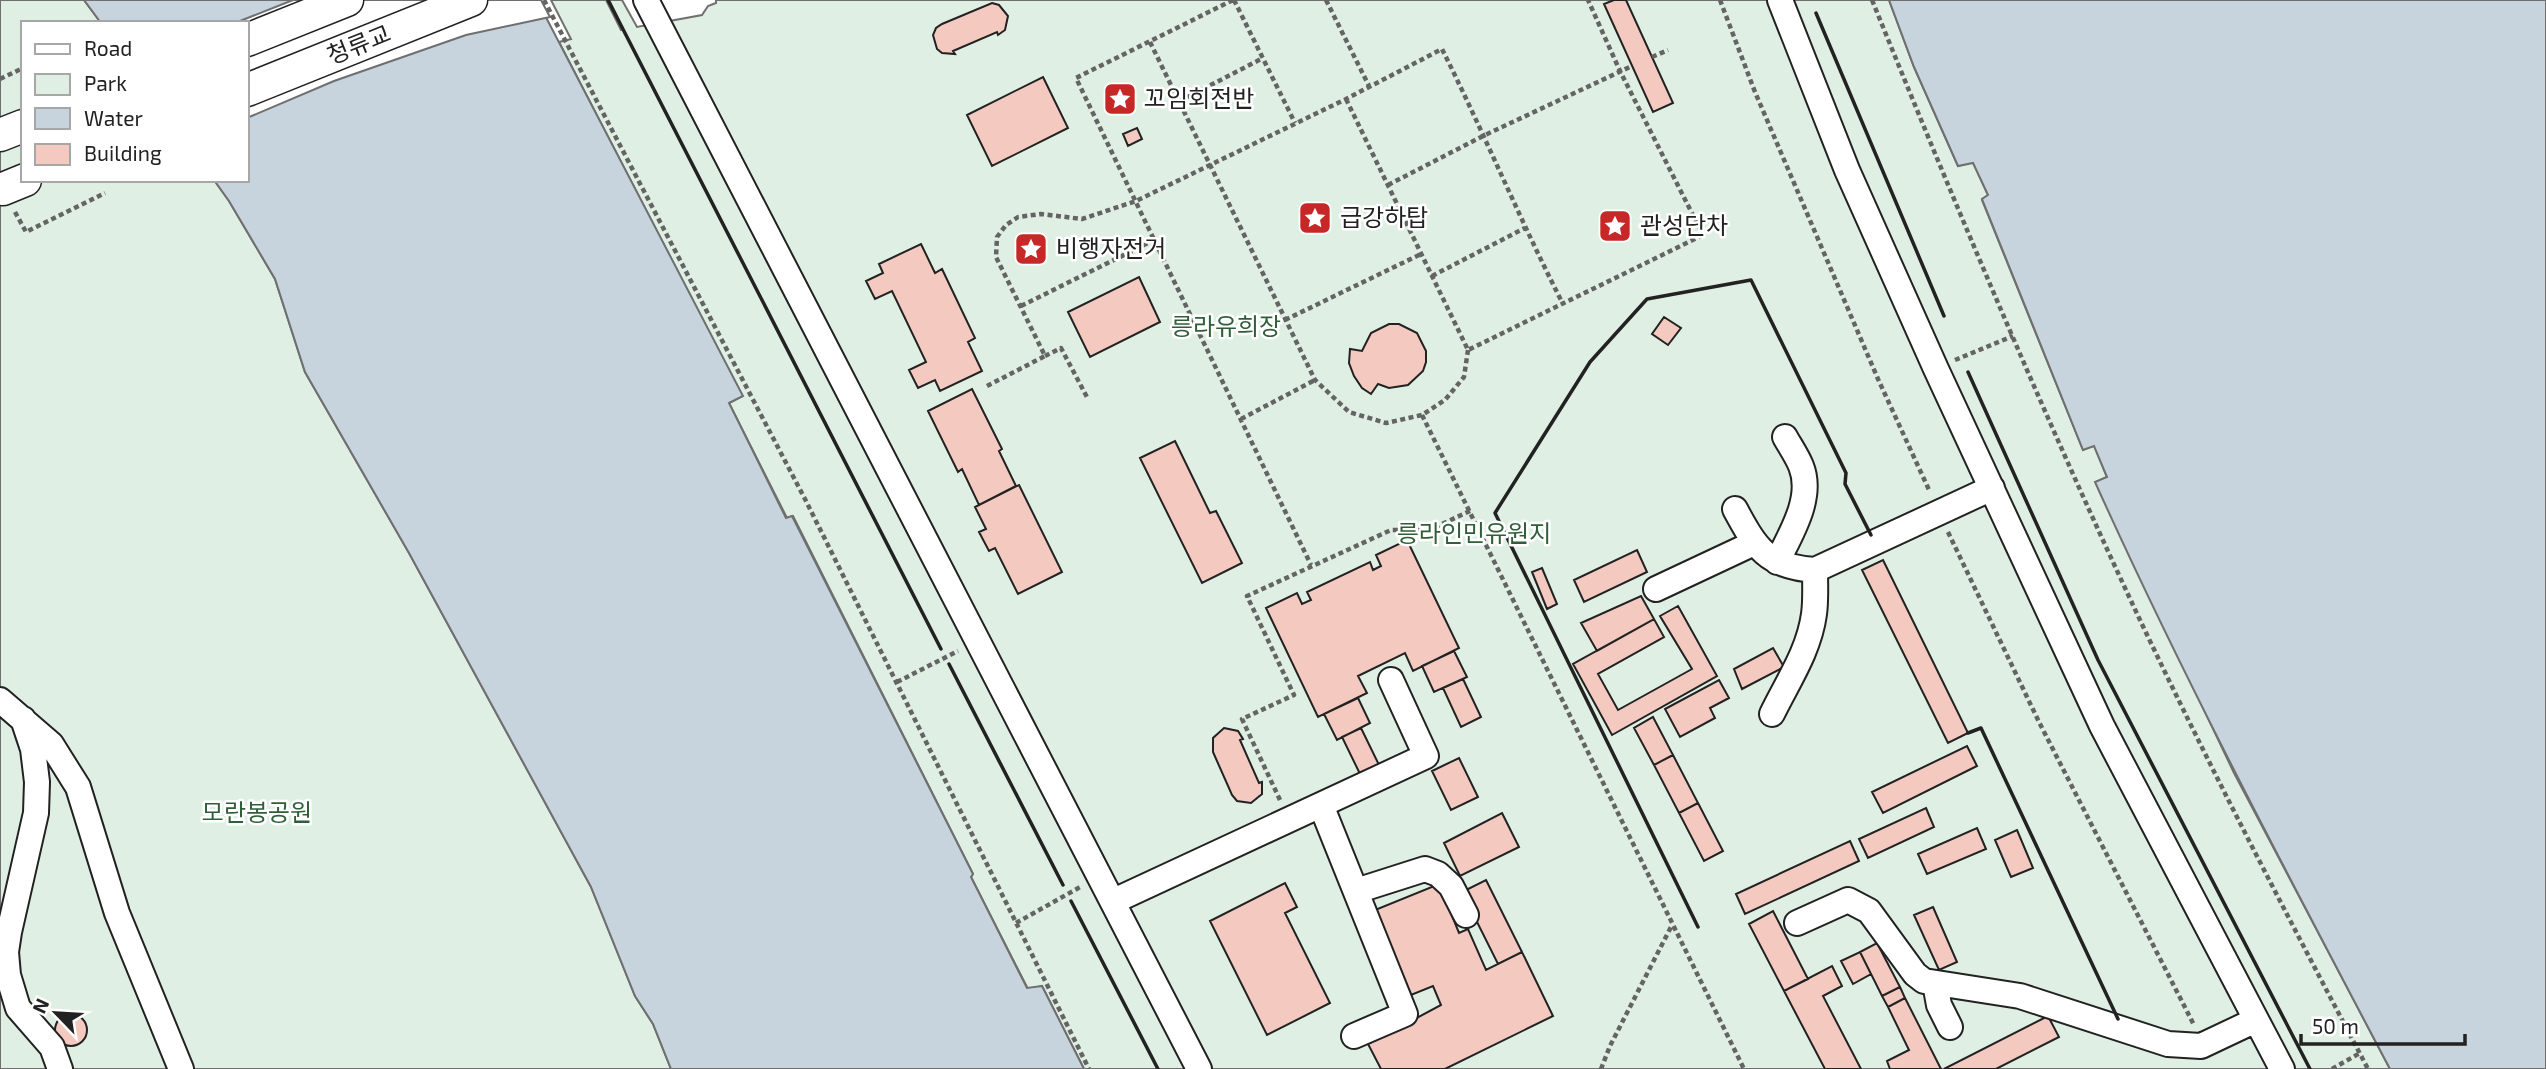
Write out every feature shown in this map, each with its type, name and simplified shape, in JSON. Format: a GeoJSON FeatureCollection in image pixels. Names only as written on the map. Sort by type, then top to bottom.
{"type":"FeatureCollection","features":[{"type":"Feature","properties":{"kind":"main road","name":"청류교"},"geometry":{"type":"LineString","coordinates":[[248,40],[347,0]]}},
{"type":"Feature","properties":{"kind":"main road","name":"청류교"},"geometry":{"type":"LineString","coordinates":[[248,90],[471,0]]}},
{"type":"Feature","properties":{"kind":"main road"},"geometry":{"type":"LineString","coordinates":[[436,14],[490,0]]}},
{"type":"Feature","properties":{"kind":"main road"},"geometry":{"type":"LineString","coordinates":[[0,135],[21,127]]}},
{"type":"Feature","properties":{"kind":"street"},"geometry":{"type":"LineString","coordinates":[[646,0],[1199,1069]]}},
{"type":"Feature","properties":{"kind":"street"},"geometry":{"type":"LineString","coordinates":[[1780,0],[1847,170],[2102,726],[2282,1069]]}},
{"type":"Feature","properties":{"kind":"street"},"geometry":{"type":"LineString","coordinates":[[1777,562],[1793,531],[1803,501],[1805,483],[1802,467],[1785,437]]}},
{"type":"Feature","properties":{"kind":"street"},"geometry":{"type":"LineString","coordinates":[[1735,509],[1763,554],[1796,569],[1815,570],[1992,488]]}},
{"type":"Feature","properties":{"kind":"street"},"geometry":{"type":"LineString","coordinates":[[1656,589],[1754,543]]}},
{"type":"Feature","properties":{"kind":"street"},"geometry":{"type":"LineString","coordinates":[[1772,714],[1788,680],[1800,663],[1807,643],[1814,613],[1815,570]]}},
{"type":"Feature","properties":{"kind":"street"},"geometry":{"type":"LineString","coordinates":[[1114,901],[1426,756],[1391,680]]}},
{"type":"Feature","properties":{"kind":"street"},"geometry":{"type":"LineString","coordinates":[[0,700],[51,744],[78,787],[117,913],[181,1069]]}},
{"type":"Feature","properties":{"kind":"street"},"geometry":{"type":"LineString","coordinates":[[23,719],[33,749],[37,782],[36,813],[9,932],[6,953],[8,975],[18,1008],[52,1047],[60,1069]]}},
{"type":"Feature","properties":{"kind":"street"},"geometry":{"type":"LineString","coordinates":[[1321,805],[1405,1014],[1354,1036]]}},
{"type":"Feature","properties":{"kind":"street"},"geometry":{"type":"LineString","coordinates":[[1356,891],[1425,869],[1438,874],[1451,886],[1466,915]]}},
{"type":"Feature","properties":{"kind":"street"},"geometry":{"type":"LineString","coordinates":[[1797,923],[1848,900],[1869,911],[1915,974],[1924,981],[2020,996],[2168,1044],[2193,1047],[2204,1045],[2256,1020]]}},
{"type":"Feature","properties":{"kind":"street"},"geometry":{"type":"LineString","coordinates":[[1935,983],[1939,1005],[1950,1027]]}},
{"type":"Feature","properties":{"kind":"path"},"geometry":{"type":"LineString","coordinates":[[544,0],[806,501],[1089,1069]]}},
{"type":"Feature","properties":{"kind":"path"},"geometry":{"type":"LineString","coordinates":[[1295,123],[1234,0],[1076,78],[1311,565]]}},
{"type":"Feature","properties":{"kind":"path"},"geometry":{"type":"LineString","coordinates":[[1326,0],[1369,86]]}},
{"type":"Feature","properties":{"kind":"path"},"geometry":{"type":"LineString","coordinates":[[1468,351],[1703,235],[1620,71],[1588,0]]}},
{"type":"Feature","properties":{"kind":"path"},"geometry":{"type":"LineString","coordinates":[[1720,0],[1787,167],[1878,379],[1940,513],[2039,722],[2204,1045]]}},
{"type":"Feature","properties":{"kind":"path"},"geometry":{"type":"LineString","coordinates":[[1872,0],[1960,216],[2140,619],[2218,782],[2368,1069]]}},
{"type":"Feature","properties":{"kind":"path"},"geometry":{"type":"LineString","coordinates":[[1150,41],[1315,380],[1349,412],[1386,423],[1422,415],[1445,400],[1464,377],[1468,351],[1346,99]]}},
{"type":"Feature","properties":{"kind":"path"},"geometry":{"type":"LineString","coordinates":[[1045,356],[996,257],[997,237],[1006,225],[1018,217],[1041,214],[1082,219],[1136,201],[1442,49],[1563,303]]}},
{"type":"Feature","properties":{"kind":"path"},"geometry":{"type":"LineString","coordinates":[[1652,57],[1668,50]]}},
{"type":"Feature","properties":{"kind":"path"},"geometry":{"type":"LineString","coordinates":[[1180,101],[1263,58]]}},
{"type":"Feature","properties":{"kind":"path"},"geometry":{"type":"LineString","coordinates":[[1388,185],[1485,135],[1632,66]]}},
{"type":"Feature","properties":{"kind":"path"},"geometry":{"type":"LineString","coordinates":[[0,79],[21,69]]}},
{"type":"Feature","properties":{"kind":"path"},"geometry":{"type":"LineString","coordinates":[[26,232],[105,193]]}},
{"type":"Feature","properties":{"kind":"path"},"geometry":{"type":"LineString","coordinates":[[1432,276],[1525,228]]}},
{"type":"Feature","properties":{"kind":"path"},"geometry":{"type":"LineString","coordinates":[[1021,306],[1154,240]]}},
{"type":"Feature","properties":{"kind":"path"},"geometry":{"type":"LineString","coordinates":[[1285,320],[1421,254]]}},
{"type":"Feature","properties":{"kind":"path"},"geometry":{"type":"LineString","coordinates":[[1968,354],[2013,336]]}},
{"type":"Feature","properties":{"kind":"path"},"geometry":{"type":"LineString","coordinates":[[987,386],[1061,348],[1088,400]]}},
{"type":"Feature","properties":{"kind":"path"},"geometry":{"type":"LineString","coordinates":[[1241,419],[1315,380]]}},
{"type":"Feature","properties":{"kind":"path"},"geometry":{"type":"LineString","coordinates":[[1422,415],[1744,1069]]}},
{"type":"Feature","properties":{"kind":"path"},"geometry":{"type":"LineString","coordinates":[[1283,806],[1242,719],[1294,695],[1247,596],[1391,530],[1429,530],[1470,511]]}},
{"type":"Feature","properties":{"kind":"path"},"geometry":{"type":"LineString","coordinates":[[897,682],[957,652]]}},
{"type":"Feature","properties":{"kind":"path"},"geometry":{"type":"LineString","coordinates":[[1016,923],[1076,889]]}},
{"type":"Feature","properties":{"kind":"path"},"geometry":{"type":"LineString","coordinates":[[1601,1069],[1610,1046],[1673,925]]}},
{"type":"Feature","properties":{"kind":"path"},"geometry":{"type":"LineString","coordinates":[[2332,1069],[2360,1053]]}},
{"type":"Feature","properties":{"kind":"green space","name":"모란봉공원"},"geometry":{"type":"Polygon","coordinates":[[[0,0],[84,0],[100,21],[21,21],[21,182],[215,182],[275,279],[305,372],[409,553],[591,887],[635,996],[653,1024],[671,1069],[0,1069],[0,0]]]}},
{"type":"Feature","properties":{"kind":"green space","name":"릉라인민유원지"},"geometry":{"type":"Polygon","coordinates":[[[551,0],[606,0],[621,30],[623,29],[609,0],[622,0],[637,27],[702,15],[716,0],[1889,0],[1914,67],[1958,166],[1973,162],[1988,195],[1982,200],[2083,450],[2094,445],[2107,477],[2096,482],[2234,773],[2390,1069],[1084,1069],[1042,986],[1028,989],[793,516],[787,518],[729,403],[742,396],[559,42],[571,39],[551,0]]]}},
{"type":"Feature","properties":{"kind":"water"},"geometry":{"type":"Polygon","coordinates":[[[84,0],[537,0],[743,396],[729,403],[786,518],[792,516],[973,874],[971,877],[1027,988],[1042,986],[1084,1069],[671,1069],[653,1024],[635,996],[591,887],[409,553],[305,372],[275,279],[215,182],[248,182],[248,21],[100,21],[84,0]]]}},
{"type":"Feature","properties":{"kind":"water"},"geometry":{"type":"Polygon","coordinates":[[[1889,0],[2546,0],[2546,1069],[2390,1069],[2238,778],[2129,557],[2095,482],[2107,477],[2094,446],[2083,450],[1982,199],[1988,195],[1973,163],[1958,166],[1914,67],[1889,0]]]}},
{"type":"Feature","properties":{"kind":"pier"},"geometry":{"type":"Polygon","coordinates":[[[293,0],[541,0],[550,17],[466,35],[334,81],[248,118],[248,21],[240,21],[293,0]]]}},
{"type":"Feature","properties":{"kind":"building"},"geometry":{"type":"Polygon","coordinates":[[[1614,0],[1626,0],[1673,103],[1653,112],[1604,4],[1614,0]]]}},
{"type":"Feature","properties":{"kind":"building"},"geometry":{"type":"Polygon","coordinates":[[[992,3],[999,5],[1008,16],[1005,30],[953,51],[955,54],[942,53],[937,49],[933,35],[936,28],[992,3]]]}},
{"type":"Feature","properties":{"kind":"building"},"geometry":{"type":"Polygon","coordinates":[[[1043,77],[1068,128],[992,166],[967,115],[1043,77]]]}},
{"type":"Feature","properties":{"kind":"building"},"geometry":{"type":"Polygon","coordinates":[[[1137,128],[1142,139],[1128,146],[1123,134],[1137,128]]]}},
{"type":"Feature","properties":{"kind":"building"},"geometry":{"type":"Polygon","coordinates":[[[921,244],[935,273],[942,269],[975,338],[968,342],[982,371],[940,391],[935,380],[918,388],[909,370],[926,362],[892,291],[875,299],[866,281],[883,273],[879,264],[921,244]]]}},
{"type":"Feature","properties":{"kind":"building"},"geometry":{"type":"Polygon","coordinates":[[[1139,277],[1160,322],[1090,357],[1068,312],[1139,277]]]}},
{"type":"Feature","properties":{"kind":"building"},"geometry":{"type":"Polygon","coordinates":[[[1664,317],[1681,328],[1668,345],[1652,334],[1664,317]]]}},
{"type":"Feature","properties":{"kind":"building"},"geometry":{"type":"Polygon","coordinates":[[[1389,324],[1399,324],[1417,333],[1426,351],[1426,362],[1423,371],[1408,385],[1389,388],[1378,384],[1371,394],[1362,388],[1354,376],[1349,363],[1350,349],[1362,351],[1371,333],[1389,324]]]}},
{"type":"Feature","properties":{"kind":"building"},"geometry":{"type":"Polygon","coordinates":[[[972,389],[1002,449],[999,451],[1016,486],[979,505],[962,469],[958,472],[928,411],[972,389]]]}},
{"type":"Feature","properties":{"kind":"building"},"geometry":{"type":"Polygon","coordinates":[[[1175,441],[1210,513],[1216,511],[1242,563],[1202,583],[1140,458],[1175,441]]]}},
{"type":"Feature","properties":{"kind":"building"},"geometry":{"type":"Polygon","coordinates":[[[1019,485],[1062,572],[1018,594],[995,548],[989,551],[979,532],[986,529],[975,507],[1019,485]]]}},
{"type":"Feature","properties":{"kind":"building"},"geometry":{"type":"Polygon","coordinates":[[[1407,540],[1459,648],[1413,671],[1405,653],[1358,676],[1367,693],[1318,717],[1266,608],[1297,593],[1302,604],[1311,600],[1307,592],[1370,562],[1373,570],[1381,566],[1376,555],[1407,540]]]}},
{"type":"Feature","properties":{"kind":"building"},"geometry":{"type":"Polygon","coordinates":[[[1637,550],[1647,572],[1584,602],[1574,580],[1637,550]]]}},
{"type":"Feature","properties":{"kind":"building"},"geometry":{"type":"Polygon","coordinates":[[[1883,560],[1968,733],[1948,743],[1862,570],[1883,560]]]}},
{"type":"Feature","properties":{"kind":"building"},"geometry":{"type":"Polygon","coordinates":[[[1542,568],[1557,604],[1547,609],[1532,572],[1542,568]]]}},
{"type":"Feature","properties":{"kind":"building"},"geometry":{"type":"Polygon","coordinates":[[[1641,596],[1654,619],[1597,651],[1581,623],[1641,596]]]}},
{"type":"Feature","properties":{"kind":"building"},"geometry":{"type":"Polygon","coordinates":[[[1678,606],[1717,676],[1612,735],[1573,664],[1654,619],[1664,637],[1598,674],[1618,710],[1692,669],[1660,616],[1678,606]]]}},
{"type":"Feature","properties":{"kind":"building"},"geometry":{"type":"Polygon","coordinates":[[[1773,648],[1784,667],[1742,689],[1734,669],[1773,648]]]}},
{"type":"Feature","properties":{"kind":"building"},"geometry":{"type":"Polygon","coordinates":[[[1454,651],[1467,677],[1434,692],[1422,666],[1454,651]]]}},
{"type":"Feature","properties":{"kind":"building"},"geometry":{"type":"Polygon","coordinates":[[[1463,679],[1481,717],[1461,727],[1443,688],[1463,679]]]}},
{"type":"Feature","properties":{"kind":"building"},"geometry":{"type":"Polygon","coordinates":[[[1719,680],[1729,698],[1710,708],[1715,718],[1680,737],[1665,709],[1719,680]]]}},
{"type":"Feature","properties":{"kind":"building"},"geometry":{"type":"Polygon","coordinates":[[[1358,698],[1370,723],[1337,740],[1324,714],[1358,698]]]}},
{"type":"Feature","properties":{"kind":"building"},"geometry":{"type":"Polygon","coordinates":[[[1653,717],[1673,755],[1654,765],[1634,728],[1653,717]]]}},
{"type":"Feature","properties":{"kind":"building"},"geometry":{"type":"Polygon","coordinates":[[[1224,728],[1238,731],[1259,783],[1262,782],[1262,794],[1251,803],[1237,801],[1232,795],[1213,752],[1213,738],[1224,728]]]}},
{"type":"Feature","properties":{"kind":"building"},"geometry":{"type":"Polygon","coordinates":[[[1361,728],[1380,767],[1361,776],[1342,737],[1361,728]]]}},
{"type":"Feature","properties":{"kind":"building"},"geometry":{"type":"Polygon","coordinates":[[[1967,746],[1977,766],[1883,813],[1872,792],[1967,746]]]}},
{"type":"Feature","properties":{"kind":"building"},"geometry":{"type":"Polygon","coordinates":[[[1673,755],[1698,803],[1679,813],[1654,765],[1673,755]]]}},
{"type":"Feature","properties":{"kind":"building"},"geometry":{"type":"Polygon","coordinates":[[[1459,758],[1478,797],[1451,810],[1432,771],[1459,758]]]}},
{"type":"Feature","properties":{"kind":"building"},"geometry":{"type":"Polygon","coordinates":[[[1698,803],[1723,851],[1704,861],[1679,813],[1698,803]]]}},
{"type":"Feature","properties":{"kind":"building"},"geometry":{"type":"Polygon","coordinates":[[[1926,808],[1934,827],[1868,858],[1859,839],[1926,808]]]}},
{"type":"Feature","properties":{"kind":"building"},"geometry":{"type":"Polygon","coordinates":[[[1502,813],[1519,847],[1460,876],[1444,843],[1502,813]]]}},
{"type":"Feature","properties":{"kind":"building"},"geometry":{"type":"Polygon","coordinates":[[[1977,828],[1986,849],[1927,874],[1918,854],[1977,828]]]}},
{"type":"Feature","properties":{"kind":"building"},"geometry":{"type":"Polygon","coordinates":[[[2017,830],[2033,868],[2011,877],[1995,840],[2017,830]]]}},
{"type":"Feature","properties":{"kind":"building"},"geometry":{"type":"Polygon","coordinates":[[[1850,841],[1859,861],[1745,914],[1736,894],[1850,841]]]}},
{"type":"Feature","properties":{"kind":"building"},"geometry":{"type":"Polygon","coordinates":[[[1486,880],[1522,952],[1498,964],[1462,892],[1486,880]]]}},
{"type":"Feature","properties":{"kind":"building"},"geometry":{"type":"Polygon","coordinates":[[[1285,883],[1297,907],[1285,913],[1330,1003],[1267,1035],[1210,921],[1285,883]]]}},
{"type":"Feature","properties":{"kind":"building"},"geometry":{"type":"Polygon","coordinates":[[[1439,884],[1459,933],[1468,929],[1486,970],[1522,952],[1553,1016],[1445,1069],[1381,1069],[1368,1044],[1441,1005],[1433,986],[1411,995],[1375,910],[1439,884]]]}},
{"type":"Feature","properties":{"kind":"building"},"geometry":{"type":"Polygon","coordinates":[[[1933,907],[1957,962],[1939,970],[1914,915],[1933,907]]]}},
{"type":"Feature","properties":{"kind":"building"},"geometry":{"type":"Polygon","coordinates":[[[1773,911],[1808,979],[1784,991],[1749,924],[1773,911]]]}},
{"type":"Feature","properties":{"kind":"building"},"geometry":{"type":"Polygon","coordinates":[[[1877,943],[1900,987],[1882,996],[1860,952],[1877,943]]]}},
{"type":"Feature","properties":{"kind":"building"},"geometry":{"type":"Polygon","coordinates":[[[1860,952],[1871,974],[1853,984],[1841,961],[1860,952]]]}},
{"type":"Feature","properties":{"kind":"building"},"geometry":{"type":"Polygon","coordinates":[[[1832,966],[1842,986],[1823,996],[1861,1069],[1825,1069],[1784,991],[1832,966]]]}},
{"type":"Feature","properties":{"kind":"building"},"geometry":{"type":"Polygon","coordinates":[[[1900,987],[1905,998],[1888,1007],[1882,996],[1900,987]]]}},
{"type":"Feature","properties":{"kind":"building"},"geometry":{"type":"Polygon","coordinates":[[[1905,998],[1941,1069],[1890,1069],[1887,1061],[1909,1050],[1888,1007],[1905,998]]]}},
{"type":"Feature","properties":{"kind":"building"},"geometry":{"type":"Polygon","coordinates":[[[71,1014],[82,1019],[87,1030],[82,1041],[71,1046],[60,1041],[55,1030],[60,1019],[71,1014]]]}},
{"type":"Feature","properties":{"kind":"building"},"geometry":{"type":"Polygon","coordinates":[[[2048,1016],[2059,1037],[1996,1069],[1944,1069],[2048,1016]]]}},
{"type":"Feature","properties":{"kind":"wall"},"geometry":{"type":"LineString","coordinates":[[608,0],[941,649]]}},
{"type":"Feature","properties":{"kind":"wall"},"geometry":{"type":"LineString","coordinates":[[1816,13],[1944,316]]}},
{"type":"Feature","properties":{"kind":"wall"},"geometry":{"type":"LineString","coordinates":[[1698,927],[1495,513],[1590,362],[1647,299],[1751,280],[1846,473],[1845,484],[1871,535]]}},
{"type":"Feature","properties":{"kind":"wall"},"geometry":{"type":"LineString","coordinates":[[1968,372],[2098,660],[2310,1069]]}},
{"type":"Feature","properties":{"kind":"wall"},"geometry":{"type":"LineString","coordinates":[[949,664],[1063,885]]}},
{"type":"Feature","properties":{"kind":"wall"},"geometry":{"type":"LineString","coordinates":[[1968,733],[1981,728],[2118,1019]]}},
{"type":"Feature","properties":{"kind":"wall"},"geometry":{"type":"LineString","coordinates":[[1071,901],[1158,1069]]}},
{"type":"Feature","properties":{"kind":"place","name":"꼬임회전반"},"geometry":{"type":"Point","coordinates":[1120,99]}},
{"type":"Feature","properties":{"kind":"place","name":"급강하탑"},"geometry":{"type":"Point","coordinates":[1315,218]}},
{"type":"Feature","properties":{"kind":"place","name":"관성단차"},"geometry":{"type":"Point","coordinates":[1615,226]}},
{"type":"Feature","properties":{"kind":"place","name":"비행자전거"},"geometry":{"type":"Point","coordinates":[1031,249]}},
{"type":"Feature","properties":{"kind":"park label","name":"릉라유희장"},"geometry":{"type":"Point","coordinates":[1226,327]}}]}
